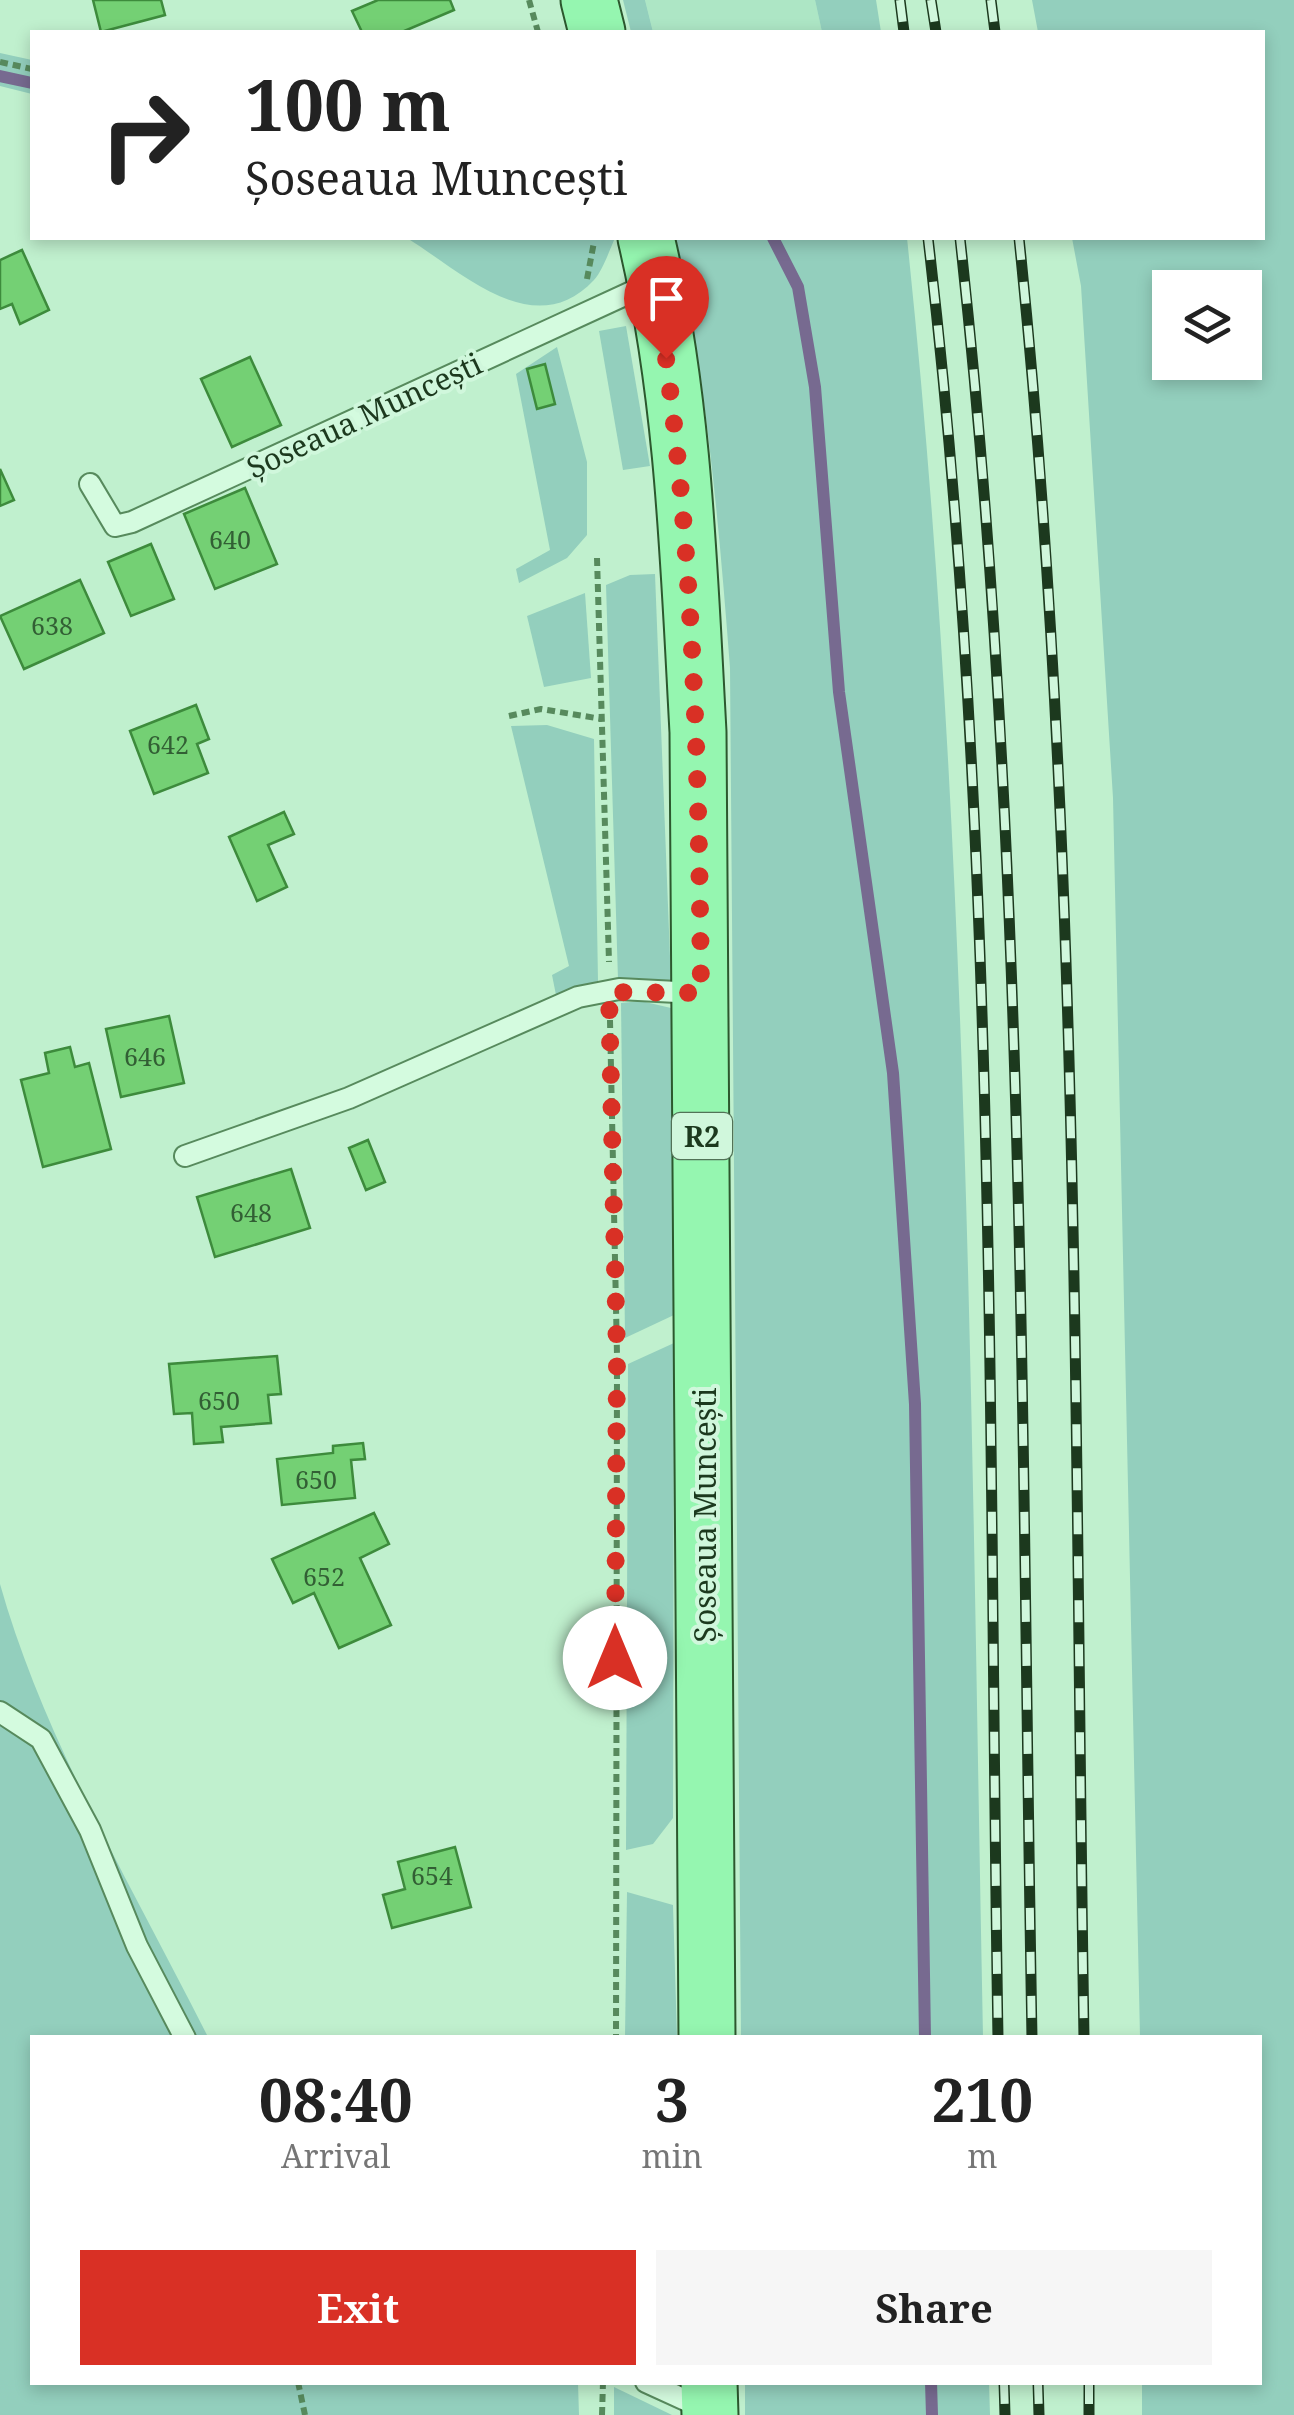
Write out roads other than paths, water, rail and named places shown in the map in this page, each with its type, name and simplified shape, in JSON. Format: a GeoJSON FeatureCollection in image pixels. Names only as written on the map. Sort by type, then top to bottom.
{"type":"FeatureCollection","features":[{"type":"Feature","properties":{"kind":"main road"},"geometry":{"type":"LineString","coordinates":[[588,0],[596,30]]}},
{"type":"Feature","properties":{"kind":"main road","name":"Șoseaua Muncești"},"geometry":{"type":"LineString","coordinates":[[651,259],[687,538],[698,732],[707,2035]]}},
{"type":"Feature","properties":{"kind":"lane","name":"Șoseaua Muncești"},"geometry":{"type":"LineString","coordinates":[[90,484],[115,526],[132,522],[651,259]]}},
{"type":"Feature","properties":{"kind":"lane"},"geometry":{"type":"LineString","coordinates":[[185,1156],[350,1098],[578,996],[609,992],[701,993]]}},
{"type":"Feature","properties":{"kind":"lane"},"geometry":{"type":"LineString","coordinates":[[0,1712],[41,1739],[90,1830],[137,1946],[183,2035]]}},
{"type":"Feature","properties":{"kind":"lane"},"geometry":{"type":"LineString","coordinates":[[655,2385],[709,2403]]}},
{"type":"Feature","properties":{"kind":"waterway"},"geometry":{"type":"LineString","coordinates":[[0,76],[30,83]]}},
{"type":"Feature","properties":{"kind":"waterway"},"geometry":{"type":"LineString","coordinates":[[774,240],[798,287],[815,387],[839,692],[893,1073],[915,1404],[925,2035]]}},
{"type":"Feature","properties":{"kind":"waterway"},"geometry":{"type":"LineString","coordinates":[[931,2385],[932,2415]]}},
{"type":"Feature","properties":{"kind":"railway"},"geometry":{"type":"LineString","coordinates":[[900,0],[904,30]]}},
{"type":"Feature","properties":{"kind":"railway"},"geometry":{"type":"LineString","coordinates":[[931,0],[936,30]]}},
{"type":"Feature","properties":{"kind":"railway"},"geometry":{"type":"LineString","coordinates":[[991,0],[995,30]]}},
{"type":"Feature","properties":{"kind":"railway"},"geometry":{"type":"LineString","coordinates":[[928,240],[951,461],[978,911],[990,1362],[998,2035]]}},
{"type":"Feature","properties":{"kind":"railway"},"geometry":{"type":"LineString","coordinates":[[960,240],[982,462],[1009,911],[1022,1362],[1032,2035]]}},
{"type":"Feature","properties":{"kind":"railway"},"geometry":{"type":"LineString","coordinates":[[1019,240],[1039,462],[1064,911],[1071,1136],[1084,2035]]}},
{"type":"Feature","properties":{"kind":"railway"},"geometry":{"type":"LineString","coordinates":[[1004,2385],[1005,2415]]}},
{"type":"Feature","properties":{"kind":"railway"},"geometry":{"type":"LineString","coordinates":[[1038,2385],[1039,2415]]}},
{"type":"Feature","properties":{"kind":"railway"},"geometry":{"type":"LineString","coordinates":[[1089,2385],[1089,2415]]}}]}
